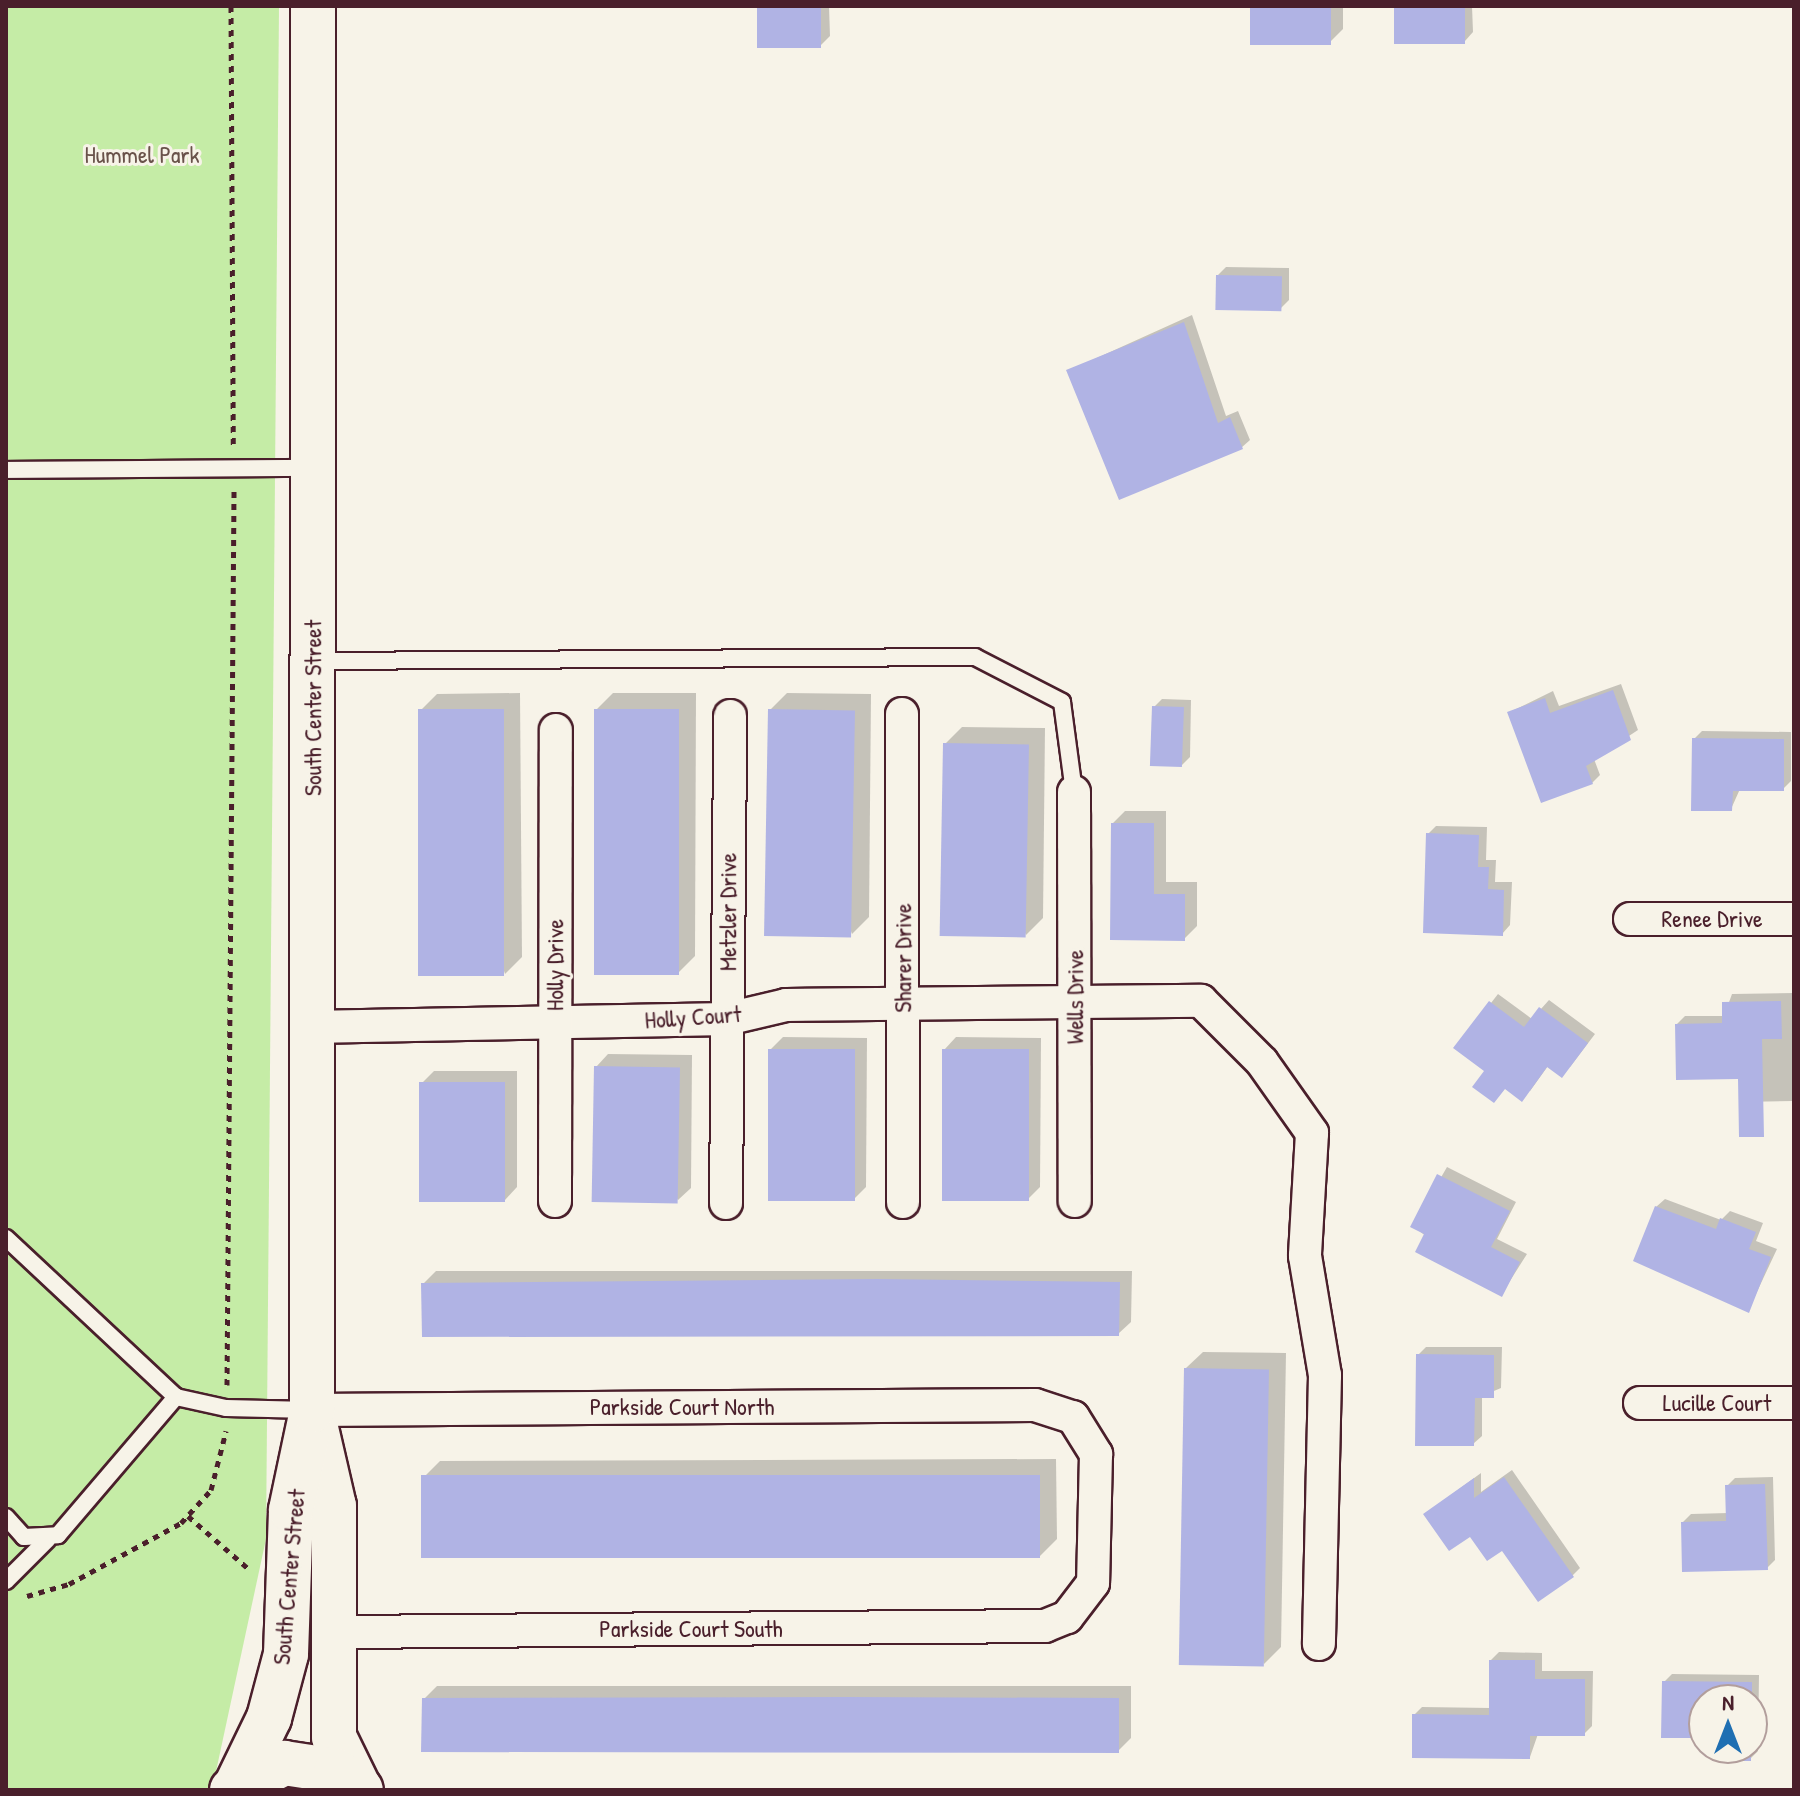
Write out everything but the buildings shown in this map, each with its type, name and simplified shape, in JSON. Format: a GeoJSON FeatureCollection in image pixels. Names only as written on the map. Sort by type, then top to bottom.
{"type":"FeatureCollection","features":[{"type":"Feature","properties":{"kind":"main road","name":"South Center Street"},"geometry":{"type":"LineString","coordinates":[[234,1788],[269,1718],[286,1654],[291,1510],[312,1410],[313,6]]}},
{"type":"Feature","properties":{"kind":"main road","name":"South Center Street"},"geometry":{"type":"LineString","coordinates":[[312,1410],[334,1506],[337,1632],[334,1737],[359,1788]]}},
{"type":"Feature","properties":{"kind":"main road"},"geometry":{"type":"LineString","coordinates":[[234,1788],[258,1770],[310,1763],[359,1788]]}},
{"type":"Feature","properties":{"kind":"street","name":"Sharer Drive"},"geometry":{"type":"LineString","coordinates":[[902,714],[903,1202]]}},
{"type":"Feature","properties":{"kind":"street","name":"Metzler Drive"},"geometry":{"type":"LineString","coordinates":[[726,1203],[730,716]]}},
{"type":"Feature","properties":{"kind":"street","name":"Holly Drive"},"geometry":{"type":"LineString","coordinates":[[555,1201],[556,730]]}},
{"type":"Feature","properties":{"kind":"street","name":"Wells Drive"},"geometry":{"type":"LineString","coordinates":[[1074,792],[1075,1201]]}},
{"type":"Feature","properties":{"kind":"street","name":"Renee Drive"},"geometry":{"type":"LineString","coordinates":[[1630,919],[1794,919]]}},
{"type":"Feature","properties":{"kind":"street","name":"Holly Court"},"geometry":{"type":"LineString","coordinates":[[310,1027],[727,1019],[786,1005],[1075,998],[1201,1001],[1262,1062],[1312,1133],[1305,1256],[1325,1375],[1319,1644]]}},
{"type":"Feature","properties":{"kind":"street","name":"Lucille Court"},"geometry":{"type":"LineString","coordinates":[[1640,1403],[1794,1403]]}},
{"type":"Feature","properties":{"kind":"street","name":"Parkside Court North"},"geometry":{"type":"LineString","coordinates":[[312,1410],[1051,1407],[1073,1417],[1096,1454],[1095,1567],[1083,1602],[1045,1626]]}},
{"type":"Feature","properties":{"kind":"street","name":"Parkside Court South"},"geometry":{"type":"LineString","coordinates":[[337,1632],[1045,1626]]}},
{"type":"Feature","properties":{"kind":"lane"},"geometry":{"type":"LineString","coordinates":[[6,470],[313,468]]}},
{"type":"Feature","properties":{"kind":"lane"},"geometry":{"type":"LineString","coordinates":[[313,661],[975,657],[1062,702],[1074,792]]}},
{"type":"Feature","properties":{"kind":"lane"},"geometry":{"type":"LineString","coordinates":[[6,1238],[176,1397],[226,1408],[312,1410]]}},
{"type":"Feature","properties":{"kind":"lane"},"geometry":{"type":"LineString","coordinates":[[6,1581],[176,1397]]}},
{"type":"Feature","properties":{"kind":"lane"},"geometry":{"type":"LineString","coordinates":[[6,1517],[24,1537],[48,1539]]}},
{"type":"Feature","properties":{"kind":"path"},"geometry":{"type":"LineString","coordinates":[[18,1598],[69,1584],[188,1516],[211,1490],[225,1454],[234,468],[231,6]]}},
{"type":"Feature","properties":{"kind":"path"},"geometry":{"type":"LineString","coordinates":[[188,1516],[246,1563],[258,1583]]}},
{"type":"Feature","properties":{"kind":"green space","name":"Hummel Park"},"geometry":{"type":"Polygon","coordinates":[[[6,6],[279,6],[266,1539],[212,1790],[6,1790],[6,6]]]}}]}
